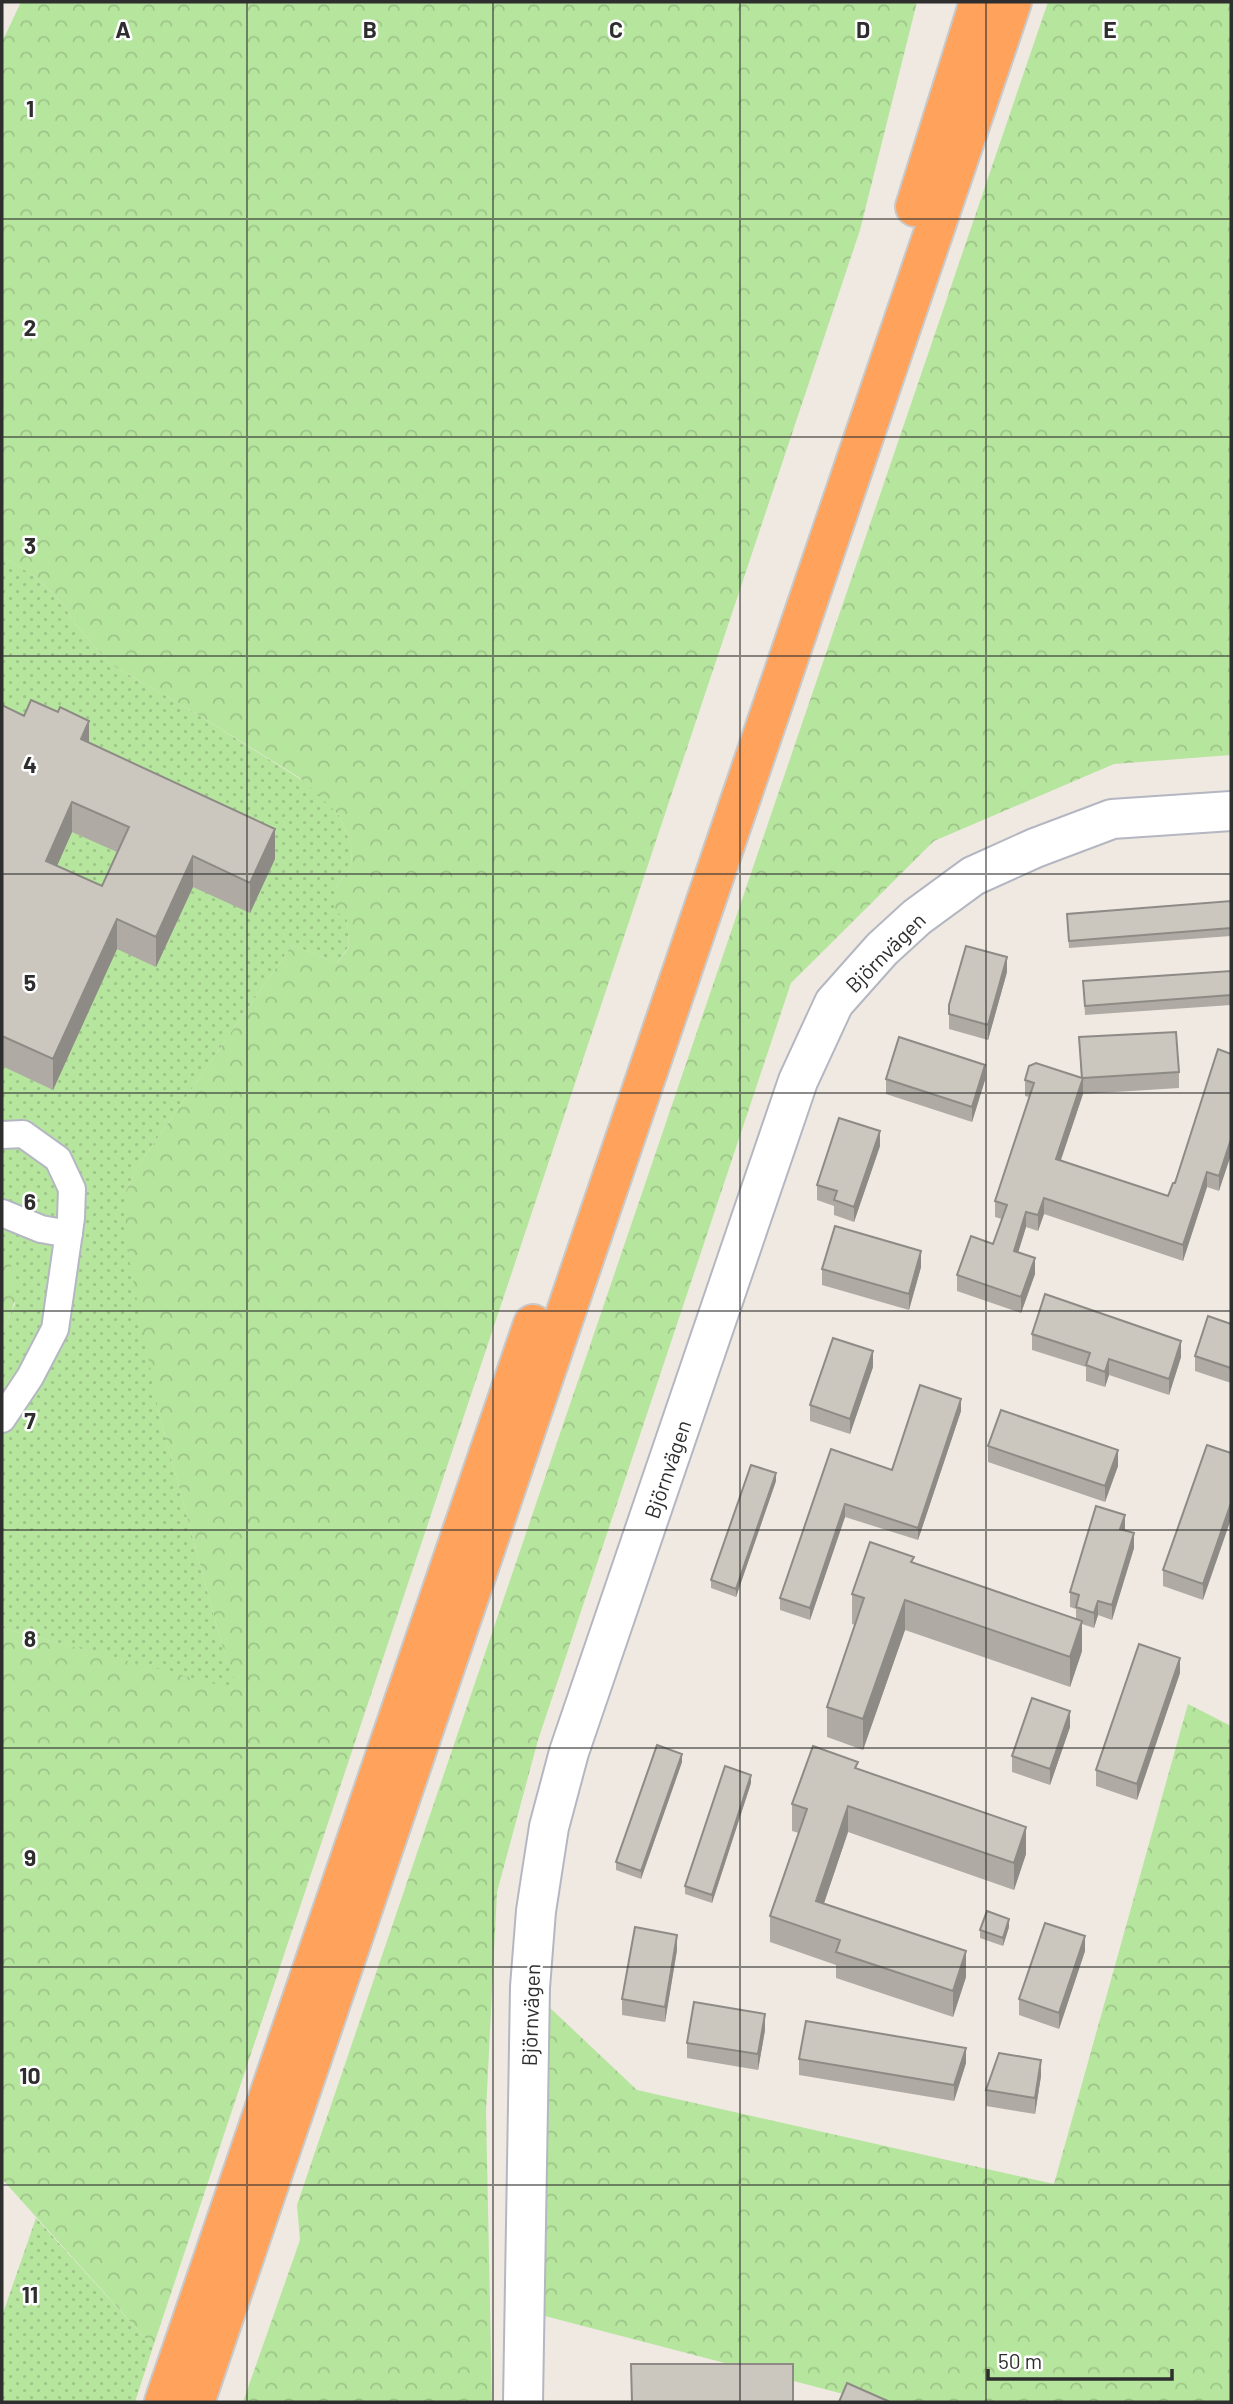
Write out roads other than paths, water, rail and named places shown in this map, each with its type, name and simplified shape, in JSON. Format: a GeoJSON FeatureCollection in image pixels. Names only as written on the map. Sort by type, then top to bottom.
{"type":"FeatureCollection","features":[{"type":"Feature","properties":{"kind":"highway"},"geometry":{"type":"LineString","coordinates":[[164,2402],[872,336],[943,122],[979,2]]}},
{"type":"Feature","properties":{"kind":"highway"},"geometry":{"type":"LineString","coordinates":[[195,2402],[1012,2]]}},
{"type":"Feature","properties":{"kind":"street","name":"Björnvägen"},"geometry":{"type":"LineString","coordinates":[[523,2402],[530,1987],[536,1911],[549,1827],[573,1740],[798,1081],[814,1043],[834,1003],[882,949],[917,917],[973,876],[1035,848],[1112,819],[1231,811]]}},
{"type":"Feature","properties":{"kind":"street"},"geometry":{"type":"LineString","coordinates":[[2,1135],[23,1134],[58,1159],[72,1189],[69,1234],[55,1329],[30,1377],[2,1419]]}},
{"type":"Feature","properties":{"kind":"street"},"geometry":{"type":"LineString","coordinates":[[2,1213],[41,1229],[69,1234]]}}]}
